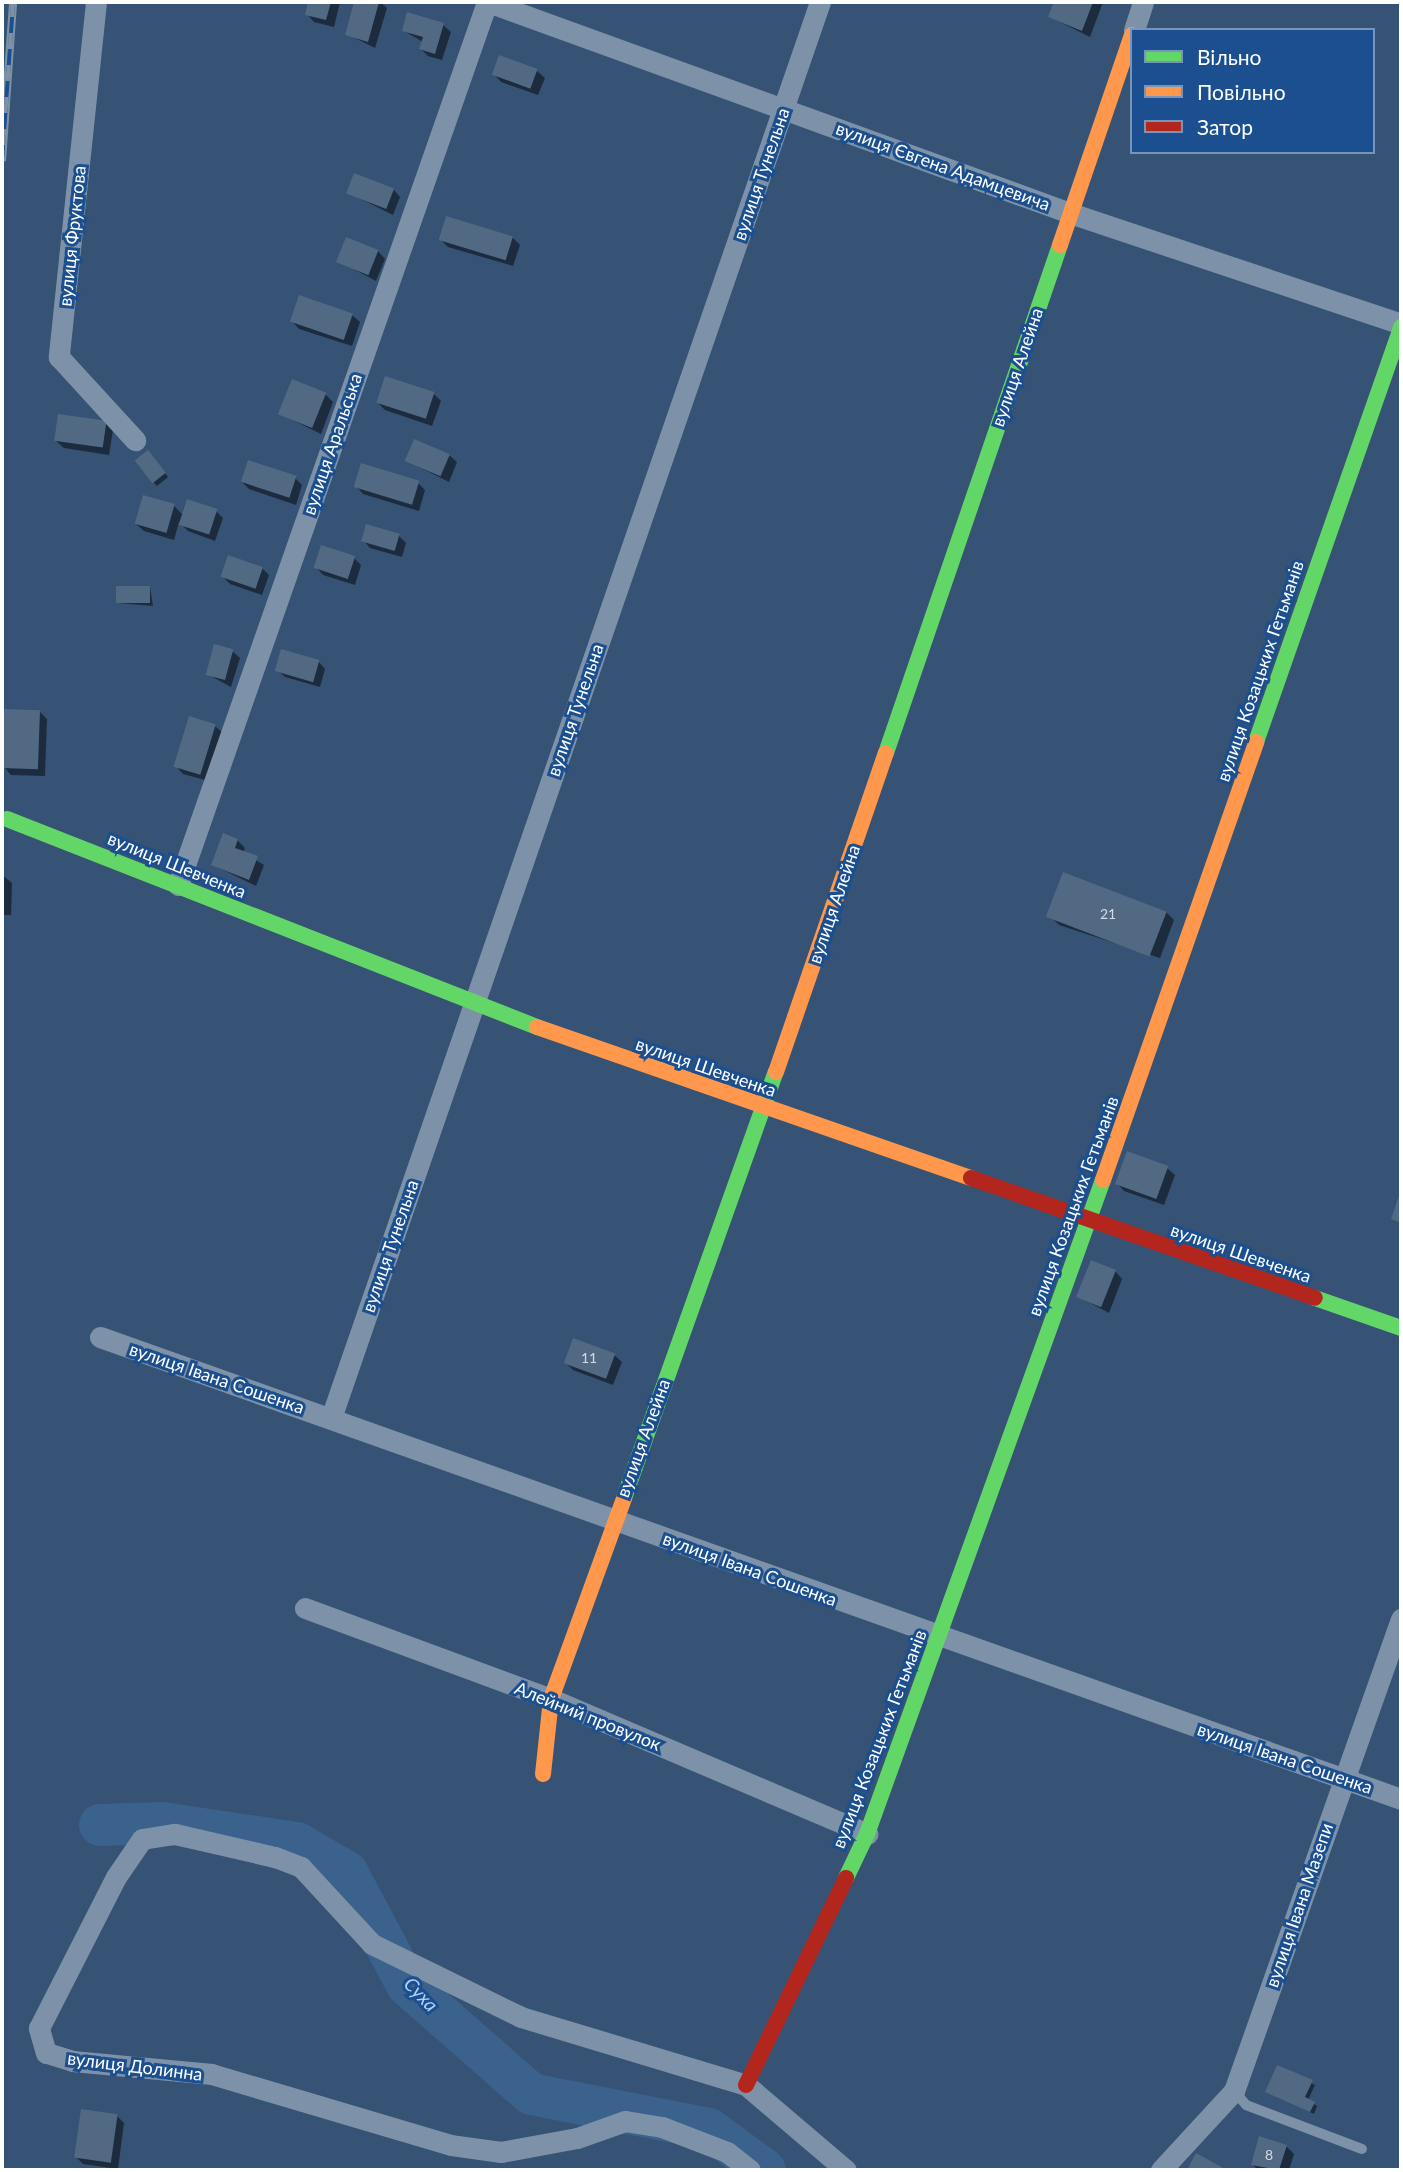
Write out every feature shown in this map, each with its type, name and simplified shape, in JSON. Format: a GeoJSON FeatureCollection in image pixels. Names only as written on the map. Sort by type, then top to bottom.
{"type":"FeatureCollection","features":[{"type":"Feature","properties":{"kind":"street","name":"вулиця Фруктова"},"geometry":{"type":"LineString","coordinates":[[96,2],[59,357],[135,440]]}},
{"type":"Feature","properties":{"kind":"street","name":"вулиця Євгена Адамцевича"},"geometry":{"type":"LineString","coordinates":[[487,2],[785,107],[1070,213],[1401,325]]}},
{"type":"Feature","properties":{"kind":"street","name":"вулиця Аральська"},"geometry":{"type":"LineString","coordinates":[[178,886],[487,2]]}},
{"type":"Feature","properties":{"kind":"street","name":"вулиця Тунельна"},"geometry":{"type":"LineString","coordinates":[[331,1418],[820,2]]}},
{"type":"Feature","properties":{"kind":"street"},"geometry":{"type":"LineString","coordinates":[[1134,28],[1143,2]]}},
{"type":"Feature","properties":{"kind":"street","name":"вулиця Алейна"},"geometry":{"type":"LineString","coordinates":[[543,1773],[551,1699],[613,1518],[764,1108],[1130,41]]}},
{"type":"Feature","properties":{"kind":"street","name":"вулиця Козацьких Гетьманів"},"geometry":{"type":"LineString","coordinates":[[746,2085],[867,1834],[1089,1221],[1401,325]]}},
{"type":"Feature","properties":{"kind":"street","name":"вулиця Шевченка"},"geometry":{"type":"LineString","coordinates":[[7,819],[472,1004],[1401,1328]]}},
{"type":"Feature","properties":{"kind":"street","name":"вулиця Івана Сошенка"},"geometry":{"type":"LineString","coordinates":[[100,1337],[613,1518],[938,1637],[1401,1799]]}},
{"type":"Feature","properties":{"kind":"street","name":"Алейний провулок"},"geometry":{"type":"LineString","coordinates":[[305,1608],[551,1699],[867,1834]]}},
{"type":"Feature","properties":{"kind":"street","name":"вулиця Івана Мазепи"},"geometry":{"type":"LineString","coordinates":[[1161,2170],[1234,2091],[1401,1619]]}},
{"type":"Feature","properties":{"kind":"street","name":"вулиця Долинна"},"geometry":{"type":"LineString","coordinates":[[746,2085],[521,2017],[372,1944],[301,1867],[275,1857],[175,1835],[142,1839],[116,1877],[56,1991],[40,2028],[40,2042],[47,2053],[73,2061],[212,2074],[451,2145],[501,2152],[577,2138],[625,2120],[662,2127],[727,2152],[750,2170]]}},
{"type":"Feature","properties":{"kind":"street"},"geometry":{"type":"LineString","coordinates":[[746,2085],[846,2170]]}},
{"type":"Feature","properties":{"kind":"lane"},"geometry":{"type":"LineString","coordinates":[[1234,2091],[1247,2105],[1362,2149]]}},
{"type":"Feature","properties":{"kind":"building"},"geometry":{"type":"Polygon","coordinates":[[[308,2],[331,2],[326,20],[305,15],[308,2]]]}},
{"type":"Feature","properties":{"kind":"building"},"geometry":{"type":"Polygon","coordinates":[[[354,2],[379,2],[368,42],[345,35],[354,2]]]}},
{"type":"Feature","properties":{"kind":"building"},"geometry":{"type":"Polygon","coordinates":[[[1054,2],[1093,2],[1082,31],[1048,17],[1054,2]]]}},
{"type":"Feature","properties":{"kind":"building"},"geometry":{"type":"Polygon","coordinates":[[[407,12],[444,23],[435,54],[419,49],[423,37],[402,31],[407,12]]]}},
{"type":"Feature","properties":{"kind":"building"},"geometry":{"type":"Polygon","coordinates":[[[499,55],[538,69],[530,89],[492,75],[499,55]]]}},
{"type":"Feature","properties":{"kind":"building"},"geometry":{"type":"Polygon","coordinates":[[[354,173],[394,188],[386,209],[346,194],[354,173]]]}},
{"type":"Feature","properties":{"kind":"building"},"geometry":{"type":"Polygon","coordinates":[[[446,216],[513,236],[506,260],[439,240],[446,216]]]}},
{"type":"Feature","properties":{"kind":"building"},"geometry":{"type":"Polygon","coordinates":[[[346,237],[378,250],[368,275],[336,262],[346,237]]]}},
{"type":"Feature","properties":{"kind":"building"},"geometry":{"type":"Polygon","coordinates":[[[299,295],[353,314],[344,340],[290,321],[299,295]]]}},
{"type":"Feature","properties":{"kind":"building"},"geometry":{"type":"Polygon","coordinates":[[[385,376],[434,392],[426,419],[376,403],[385,376]]]}},
{"type":"Feature","properties":{"kind":"building"},"geometry":{"type":"Polygon","coordinates":[[[292,379],[326,393],[312,428],[278,414],[292,379]]]}},
{"type":"Feature","properties":{"kind":"building"},"geometry":{"type":"Polygon","coordinates":[[[58,414],[107,421],[103,448],[54,441],[58,414]]]}},
{"type":"Feature","properties":{"kind":"building"},"geometry":{"type":"Polygon","coordinates":[[[414,439],[450,454],[441,476],[405,461],[414,439]]]}},
{"type":"Feature","properties":{"kind":"building"},"geometry":{"type":"Polygon","coordinates":[[[148,450],[166,473],[152,483],[135,460],[148,450]]]}},
{"type":"Feature","properties":{"kind":"building"},"geometry":{"type":"Polygon","coordinates":[[[248,460],[297,476],[289,498],[241,482],[248,460]]]}},
{"type":"Feature","properties":{"kind":"building"},"geometry":{"type":"Polygon","coordinates":[[[361,463],[419,481],[412,505],[354,487],[361,463]]]}},
{"type":"Feature","properties":{"kind":"building"},"geometry":{"type":"Polygon","coordinates":[[[143,495],[175,504],[166,533],[135,524],[143,495]]]}},
{"type":"Feature","properties":{"kind":"building"},"geometry":{"type":"Polygon","coordinates":[[[187,499],[217,509],[209,535],[179,525],[187,499]]]}},
{"type":"Feature","properties":{"kind":"building"},"geometry":{"type":"Polygon","coordinates":[[[366,524],[400,534],[395,551],[361,541],[366,524]]]}},
{"type":"Feature","properties":{"kind":"building"},"geometry":{"type":"Polygon","coordinates":[[[321,545],[355,556],[348,579],[314,568],[321,545]]]}},
{"type":"Feature","properties":{"kind":"building"},"geometry":{"type":"Polygon","coordinates":[[[228,555],[263,567],[255,589],[221,577],[228,555]]]}},
{"type":"Feature","properties":{"kind":"building"},"geometry":{"type":"Polygon","coordinates":[[[116,586],[150,586],[150,603],[116,603],[116,586]]]}},
{"type":"Feature","properties":{"kind":"building"},"geometry":{"type":"Polygon","coordinates":[[[214,644],[233,649],[225,680],[206,675],[214,644]]]}},
{"type":"Feature","properties":{"kind":"building"},"geometry":{"type":"Polygon","coordinates":[[[281,649],[319,660],[313,682],[275,671],[281,649]]]}},
{"type":"Feature","properties":{"kind":"building"},"geometry":{"type":"Polygon","coordinates":[[[4,709],[40,710],[38,769],[2,768],[4,709]]]}},
{"type":"Feature","properties":{"kind":"building"},"geometry":{"type":"Polygon","coordinates":[[[189,716],[216,724],[200,775],[174,767],[189,716]]]}},
{"type":"Feature","properties":{"kind":"building"},"geometry":{"type":"Polygon","coordinates":[[[223,833],[238,839],[235,848],[258,856],[249,880],[211,865],[223,833]]]}},
{"type":"Feature","properties":{"kind":"building"},"geometry":{"type":"Polygon","coordinates":[[[1063,872],[1167,912],[1149,957],[1046,917],[1063,872]]]}},
{"type":"Feature","properties":{"kind":"building"},"geometry":{"type":"Polygon","coordinates":[[[1127,1151],[1168,1166],[1156,1199],[1115,1184],[1127,1151]]]}},
{"type":"Feature","properties":{"kind":"building"},"geometry":{"type":"Polygon","coordinates":[[[1401,1190],[1401,1223],[1391,1219],[1401,1190]]]}},
{"type":"Feature","properties":{"kind":"building"},"geometry":{"type":"Polygon","coordinates":[[[1091,1260],[1116,1270],[1101,1307],[1076,1297],[1091,1260]]]}},
{"type":"Feature","properties":{"kind":"building"},"geometry":{"type":"Polygon","coordinates":[[[573,1338],[615,1353],[606,1379],[564,1363],[573,1338]]]}},
{"type":"Feature","properties":{"kind":"building"},"geometry":{"type":"Polygon","coordinates":[[[1277,2065],[1313,2080],[1305,2097],[1315,2102],[1310,2112],[1265,2092],[1277,2065]]]}},
{"type":"Feature","properties":{"kind":"building"},"geometry":{"type":"Polygon","coordinates":[[[81,2109],[118,2114],[111,2163],[74,2158],[81,2109]]]}},
{"type":"Feature","properties":{"kind":"building"},"geometry":{"type":"Polygon","coordinates":[[[1259,2136],[1287,2145],[1279,2170],[1251,2165],[1259,2136]]]}},
{"type":"Feature","properties":{"kind":"building"},"geometry":{"type":"Polygon","coordinates":[[[1196,2153],[1227,2170],[1187,2170],[1196,2153]]]}},
{"type":"Feature","properties":{"kind":"waterway","name":"Суха"},"geometry":{"type":"LineString","coordinates":[[100,1825],[163,1823],[297,1843],[347,1872],[407,1985],[531,2094],[709,2129],[765,2170]]}},
{"type":"Feature","properties":{"kind":"railway"},"geometry":{"type":"LineString","coordinates":[[2,161],[13,2]]}},
{"type":"Feature","properties":{"kind":"traffic: fast"},"geometry":{"type":"LineString","coordinates":[[886,753],[1060,245]]}},
{"type":"Feature","properties":{"kind":"traffic: fast"},"geometry":{"type":"LineString","coordinates":[[1256,742],[1401,327]]}},
{"type":"Feature","properties":{"kind":"traffic: fast"},"geometry":{"type":"LineString","coordinates":[[7,819],[537,1027]]}},
{"type":"Feature","properties":{"kind":"traffic: fast"},"geometry":{"type":"LineString","coordinates":[[624,1498],[776,1072]]}},
{"type":"Feature","properties":{"kind":"traffic: fast"},"geometry":{"type":"LineString","coordinates":[[846,1878],[867,1834],[1103,1180]]}},
{"type":"Feature","properties":{"kind":"traffic: fast"},"geometry":{"type":"LineString","coordinates":[[1315,1298],[1401,1328]]}},
{"type":"Feature","properties":{"kind":"traffic: slow"},"geometry":{"type":"LineString","coordinates":[[1060,245],[1130,41]]}},
{"type":"Feature","properties":{"kind":"traffic: slow"},"geometry":{"type":"LineString","coordinates":[[1103,1180],[1256,742]]}},
{"type":"Feature","properties":{"kind":"traffic: slow"},"geometry":{"type":"LineString","coordinates":[[776,1072],[886,753]]}},
{"type":"Feature","properties":{"kind":"traffic: slow"},"geometry":{"type":"LineString","coordinates":[[537,1027],[971,1178]]}},
{"type":"Feature","properties":{"kind":"traffic: slow"},"geometry":{"type":"LineString","coordinates":[[543,1774],[551,1699],[624,1498]]}},
{"type":"Feature","properties":{"kind":"traffic: jam"},"geometry":{"type":"LineString","coordinates":[[971,1178],[1315,1298]]}},
{"type":"Feature","properties":{"kind":"traffic: jam"},"geometry":{"type":"LineString","coordinates":[[746,2085],[846,1878]]}}]}
